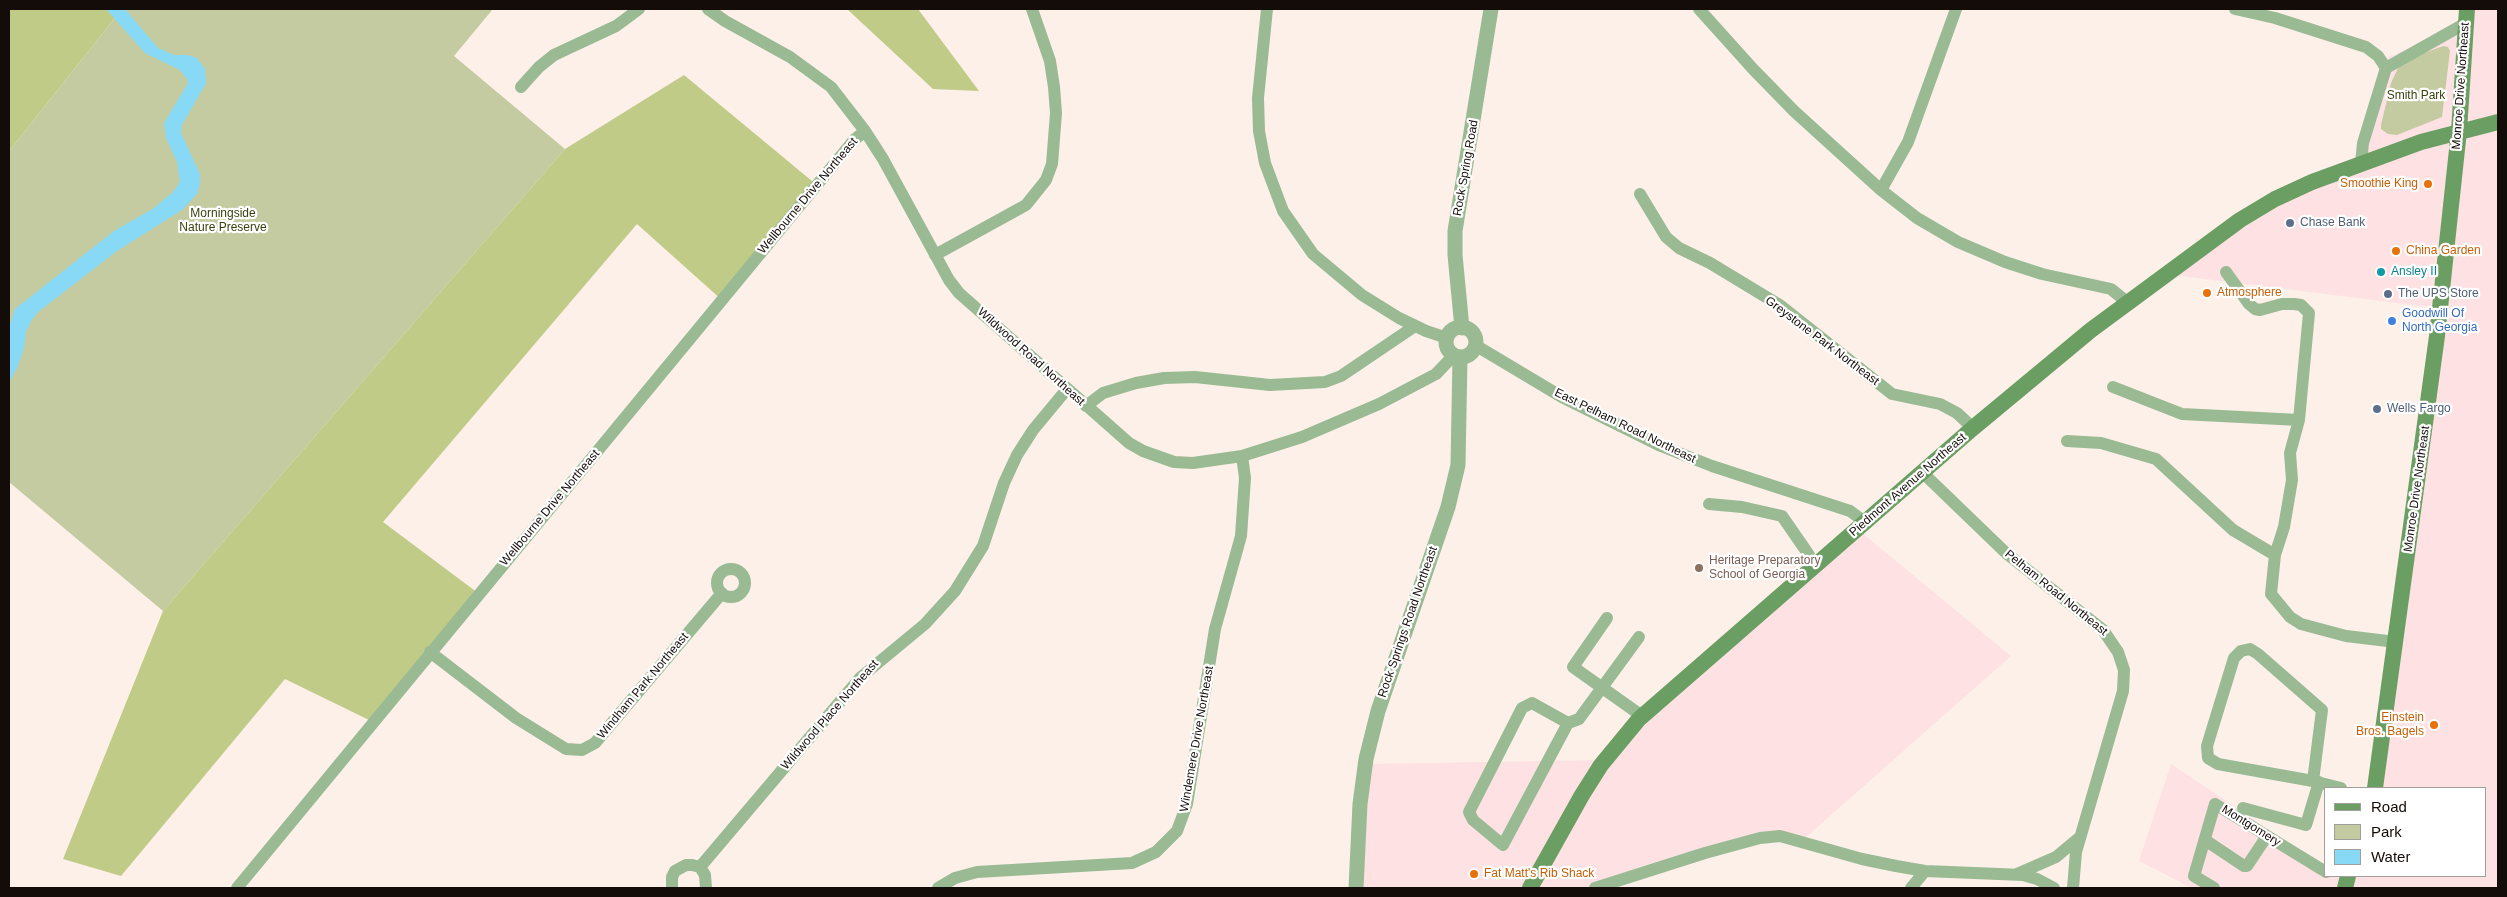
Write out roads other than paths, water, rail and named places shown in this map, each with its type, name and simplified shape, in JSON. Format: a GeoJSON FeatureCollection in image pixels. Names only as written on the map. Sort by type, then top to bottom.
{"type":"FeatureCollection","features":[{"type":"Feature","properties":{"kind":"main road","name":"Monroe Drive Northeast"},"geometry":{"type":"LineString","coordinates":[[2375,787],[2437,336],[2459,131],[2466,16]]}},
{"type":"Feature","properties":{"kind":"main road","name":"Piedmont Avenue Northeast"},"geometry":{"type":"LineString","coordinates":[[1530,888],[1586,787],[1622,738],[1642,716],[1973,428],[2034,376],[2127,302],[2251,214],[2312,182],[2459,131],[2498,122]]}},
{"type":"Feature","properties":{"kind":"street"},"geometry":{"type":"LineString","coordinates":[[521,87],[539,67],[554,55],[616,26],[639,9]]}},
{"type":"Feature","properties":{"kind":"street","name":"Wildwood Road Northeast"},"geometry":{"type":"LineString","coordinates":[[708,9],[725,21],[790,56],[817,75],[843,100],[884,159],[935,255],[959,293],[1128,443],[1158,458],[1193,463],[1242,456],[1302,437],[1379,404],[1436,374],[1457,356]]}},
{"type":"Feature","properties":{"kind":"street"},"geometry":{"type":"LineString","coordinates":[[935,255],[1026,205],[1046,180],[1052,164],[1056,113],[1054,87],[1050,61],[1032,9]]}},
{"type":"Feature","properties":{"kind":"street"},"geometry":{"type":"LineString","coordinates":[[1267,9],[1258,98],[1259,131],[1265,163],[1283,211],[1308,246],[1331,270],[1362,295],[1415,326],[1447,338]]}},
{"type":"Feature","properties":{"kind":"street","name":"Rock Spring Road"},"geometry":{"type":"LineString","coordinates":[[1462,328],[1455,255],[1455,231],[1491,9]]}},
{"type":"Feature","properties":{"kind":"street"},"geometry":{"type":"LineString","coordinates":[[1699,9],[1794,111],[1881,190],[1918,218],[1981,253],[2042,274],[2111,289],[2127,302]]}},
{"type":"Feature","properties":{"kind":"street"},"geometry":{"type":"LineString","coordinates":[[1881,190],[1908,142],[1956,9]]}},
{"type":"Feature","properties":{"kind":"street"},"geometry":{"type":"LineString","coordinates":[[2235,9],[2275,18],[2366,47],[2378,56],[2386,68]]}},
{"type":"Feature","properties":{"kind":"street"},"geometry":{"type":"LineString","coordinates":[[2360,164],[2363,143],[2386,68],[2466,16]]}},
{"type":"Feature","properties":{"kind":"street","name":"Wellbourne Drive Northeast"},"geometry":{"type":"LineString","coordinates":[[237,888],[854,140],[866,131]]}},
{"type":"Feature","properties":{"kind":"street","name":"Greystone Park Northeast"},"geometry":{"type":"LineString","coordinates":[[1640,194],[1666,237],[1679,248],[1710,263],[1781,306],[1892,394],[1940,404],[1957,413],[1973,428]]}},
{"type":"Feature","properties":{"kind":"street"},"geometry":{"type":"LineString","coordinates":[[2226,272],[2248,304],[2255,309],[2294,304],[2301,306],[2309,313],[2299,420],[2290,453],[2292,480],[2284,527],[2275,555],[2271,594],[2290,617],[2301,624],[2346,636],[2396,642]]}},
{"type":"Feature","properties":{"kind":"street"},"geometry":{"type":"LineString","coordinates":[[1086,406],[1102,393],[1136,382],[1164,378],[1195,377],[1270,385],[1325,382],[1341,376],[1415,326]]}},
{"type":"Feature","properties":{"kind":"street"},"geometry":{"type":"LineString","coordinates":[[1462,328],[1472,332],[1476,346],[1471,353],[1457,356],[1447,348],[1447,338],[1453,330],[1462,328]]}},
{"type":"Feature","properties":{"kind":"street","name":"East Pelham Road Northeast"},"geometry":{"type":"LineString","coordinates":[[1476,346],[1562,397],[1661,446],[1712,466],[1850,511],[1865,522]]}},
{"type":"Feature","properties":{"kind":"street","name":"Rock Springs Road Northeast"},"geometry":{"type":"LineString","coordinates":[[1356,888],[1360,804],[1366,759],[1378,710],[1448,506],[1458,465],[1457,356]]}},
{"type":"Feature","properties":{"kind":"street"},"geometry":{"type":"LineString","coordinates":[[2113,388],[2182,414],[2299,420]]}},
{"type":"Feature","properties":{"kind":"street","name":"Wildwood Place Northeast"},"geometry":{"type":"LineString","coordinates":[[700,867],[861,677],[879,659],[925,624],[955,591],[983,546],[1004,483],[1017,455],[1033,430],[1067,389]]}},
{"type":"Feature","properties":{"kind":"street"},"geometry":{"type":"LineString","coordinates":[[2067,441],[2101,443],[2156,459],[2233,530],[2275,555]]}},
{"type":"Feature","properties":{"kind":"street","name":"Windemere Drive Northeast"},"geometry":{"type":"LineString","coordinates":[[938,888],[955,878],[977,872],[1132,863],[1156,852],[1177,831],[1187,804],[1215,629],[1241,536],[1245,478],[1242,456]]}},
{"type":"Feature","properties":{"kind":"street","name":"Pelham Road Northeast"},"geometry":{"type":"LineString","coordinates":[[1922,472],[2006,553],[2103,630],[2118,652],[2124,670],[2123,691],[2080,836],[2076,852],[2073,888]]}},
{"type":"Feature","properties":{"kind":"street"},"geometry":{"type":"LineString","coordinates":[[1709,504],[1742,506],[1782,516],[1809,555],[1809,570]]}},
{"type":"Feature","properties":{"kind":"street","name":"Windham Park Northeast"},"geometry":{"type":"LineString","coordinates":[[430,652],[516,718],[566,748],[582,750],[595,743],[722,593]]}},
{"type":"Feature","properties":{"kind":"street"},"geometry":{"type":"LineString","coordinates":[[1607,618],[1573,667],[1642,716]]}},
{"type":"Feature","properties":{"kind":"street"},"geometry":{"type":"LineString","coordinates":[[1568,723],[1532,703],[1526,704],[1506,737],[1469,812],[1473,820],[1503,845],[1568,723],[1579,719],[1639,637]]}},
{"type":"Feature","properties":{"kind":"street"},"geometry":{"type":"LineString","coordinates":[[2243,808],[2306,825],[2316,781],[2322,710],[2258,654],[2250,649],[2241,651],[2234,658],[2207,746],[2208,758],[2218,764],[2316,781],[2337,787]]}},
{"type":"Feature","properties":{"kind":"street","name":"Montgomery"},"geometry":{"type":"LineString","coordinates":[[2214,888],[2194,876],[2215,804],[2324,871]]}},
{"type":"Feature","properties":{"kind":"street"},"geometry":{"type":"LineString","coordinates":[[1596,888],[1705,853],[1770,836],[1791,838],[1862,860],[1926,871],[2017,874],[2037,879],[2054,888]]}},
{"type":"Feature","properties":{"kind":"street"},"geometry":{"type":"LineString","coordinates":[[2017,874],[2056,857],[2080,836]]}},
{"type":"Feature","properties":{"kind":"street"},"geometry":{"type":"LineString","coordinates":[[2204,840],[2244,866],[2248,866],[2267,836]]}},
{"type":"Feature","properties":{"kind":"street"},"geometry":{"type":"LineString","coordinates":[[672,888],[672,877],[680,867],[686,865],[700,867],[707,879],[706,888]]}},
{"type":"Feature","properties":{"kind":"street"},"geometry":{"type":"LineString","coordinates":[[1911,888],[1926,871]]}},
{"type":"Feature","properties":{"kind":"street"},"geometry":{"type":"LineString","coordinates":[[2333,877],[2346,883]]}},
{"type":"Feature","properties":{"kind":"water"},"geometry":{"type":"Polygon","coordinates":[[[106,9],[125,9],[158,48],[174,55],[188,55],[197,58],[205,69],[206,83],[182,125],[181,133],[200,174],[200,184],[197,194],[182,210],[117,251],[38,312],[26,332],[24,348],[9,383],[9,327],[15,309],[114,231],[154,208],[173,192],[180,182],[177,162],[166,138],[164,123],[188,83],[187,79],[180,70],[145,53],[106,9]]]}},
{"type":"Feature","properties":{"kind":"place","name":"Smoothie King"},"geometry":{"type":"Point","coordinates":[2428,184]}},
{"type":"Feature","properties":{"kind":"place","name":"Chase Bank"},"geometry":{"type":"Point","coordinates":[2290,223]}},
{"type":"Feature","properties":{"kind":"place","name":"China Garden"},"geometry":{"type":"Point","coordinates":[2396,251]}},
{"type":"Feature","properties":{"kind":"place","name":"Ansley II"},"geometry":{"type":"Point","coordinates":[2381,272]}},
{"type":"Feature","properties":{"kind":"place","name":"Atmosphere"},"geometry":{"type":"Point","coordinates":[2207,293]}},
{"type":"Feature","properties":{"kind":"place","name":"The UPS Store"},"geometry":{"type":"Point","coordinates":[2388,294]}},
{"type":"Feature","properties":{"kind":"place","name":"Goodwill Of North Georgia"},"geometry":{"type":"Point","coordinates":[2392,321]}},
{"type":"Feature","properties":{"kind":"place","name":"Wells Fargo"},"geometry":{"type":"Point","coordinates":[2377,409]}},
{"type":"Feature","properties":{"kind":"place","name":"Heritage Preparatory School of Georgia"},"geometry":{"type":"Point","coordinates":[1699,568]}},
{"type":"Feature","properties":{"kind":"place","name":"Einstein Bros. Bagels"},"geometry":{"type":"Point","coordinates":[2434,725]}},
{"type":"Feature","properties":{"kind":"place","name":"Fat Matt's Rib Shack"},"geometry":{"type":"Point","coordinates":[1474,874]}},
{"type":"Feature","properties":{"kind":"park label","name":"Smith Park"},"geometry":{"type":"Point","coordinates":[2416,96]}},
{"type":"Feature","properties":{"kind":"park label","name":"Morningside Nature Preserve"},"geometry":{"type":"Point","coordinates":[223,221]}}]}
